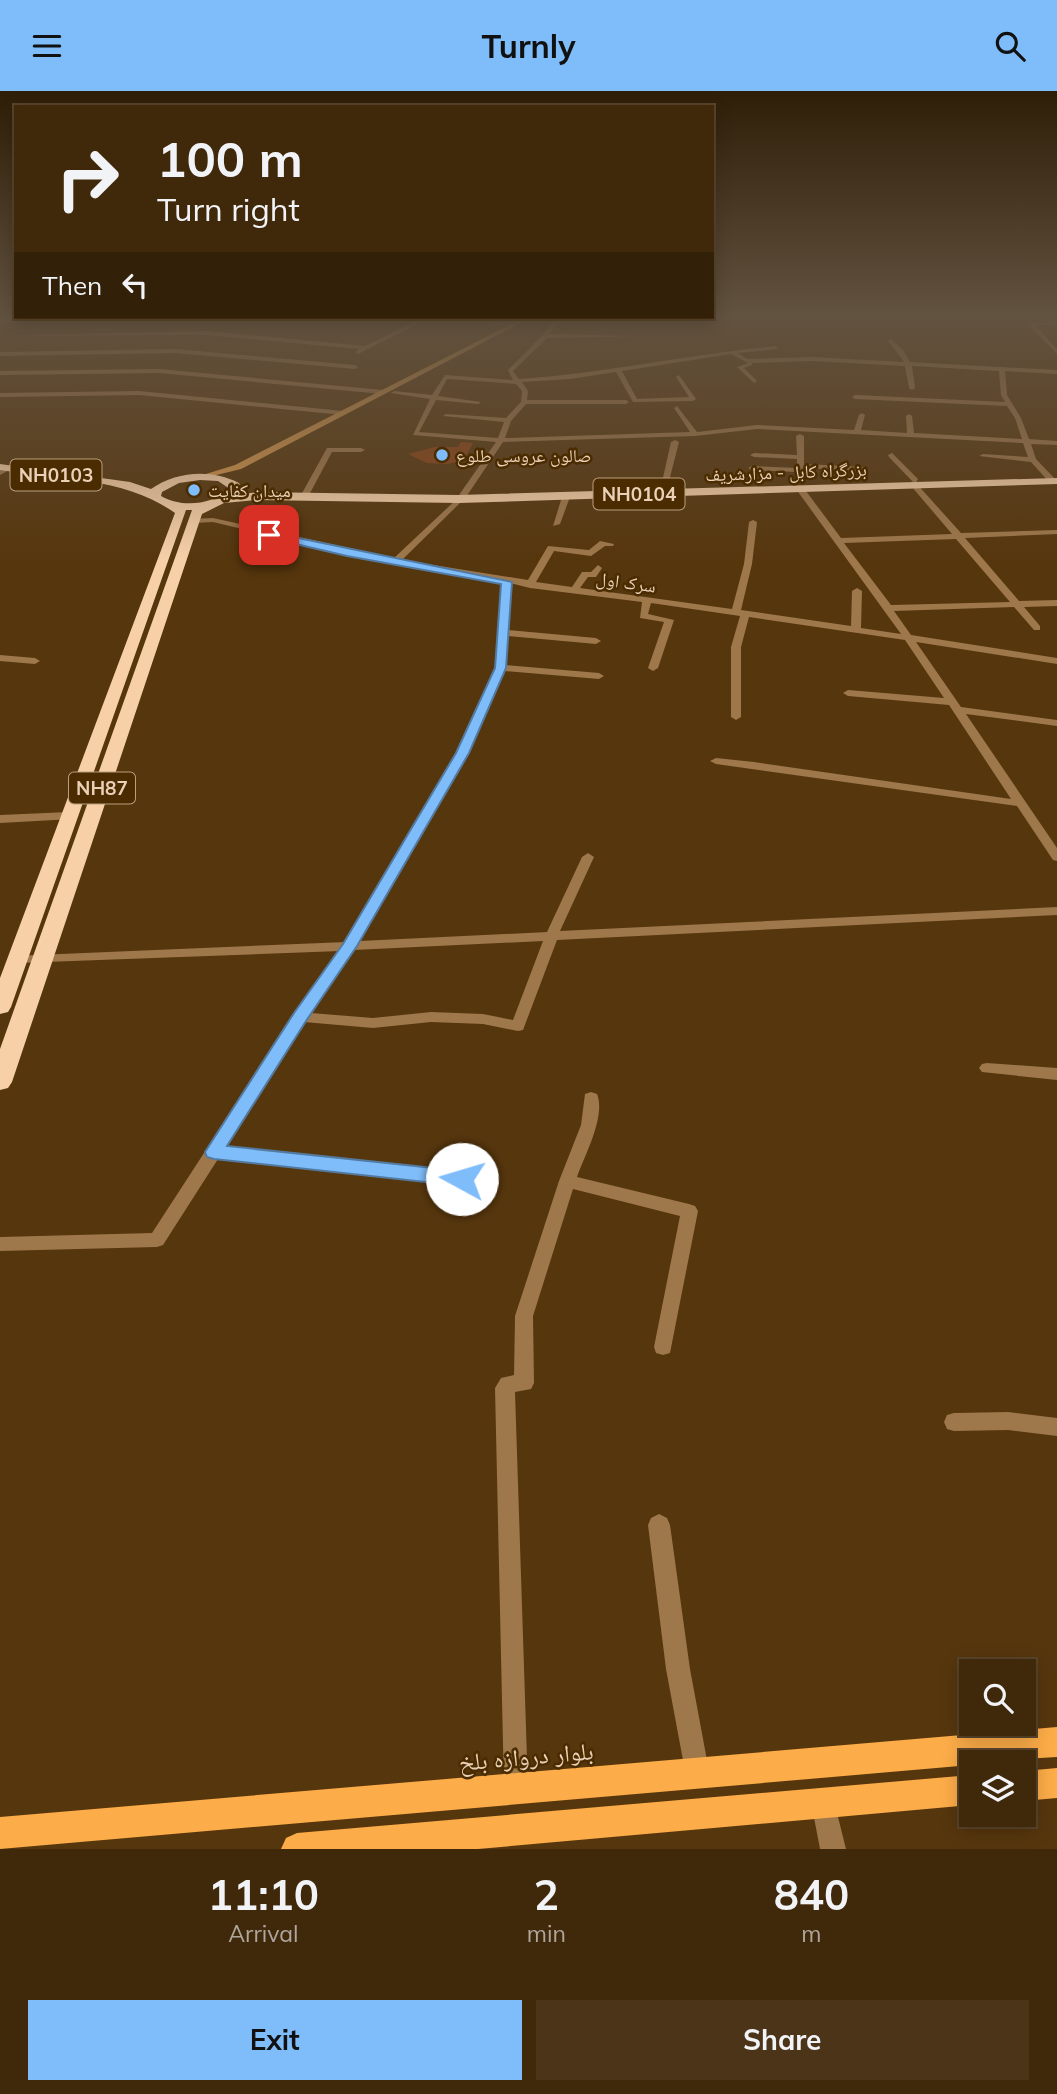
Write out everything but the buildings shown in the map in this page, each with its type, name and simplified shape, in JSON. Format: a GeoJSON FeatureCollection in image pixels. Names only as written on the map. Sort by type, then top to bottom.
{"type":"FeatureCollection","features":[{"type":"Feature","properties":{"kind":"highway","name":"NH0103"},"geometry":{"type":"LineString","coordinates":[[2,470],[111,481],[176,480]]}},
{"type":"Feature","properties":{"kind":"highway"},"geometry":{"type":"LineString","coordinates":[[200,477],[220,478],[234,484],[236,490],[231,495],[217,501],[170,504],[158,500],[154,494],[160,486],[176,480],[200,477]]}},
{"type":"Feature","properties":{"kind":"highway","name":"بزرگراه کابل - مزارشریف"},"geometry":{"type":"LineString","coordinates":[[217,501],[257,496],[566,496],[1054,479]]}},
{"type":"Feature","properties":{"kind":"highway","name":"NH0103"},"geometry":{"type":"LineString","coordinates":[[111,481],[145,489],[154,494]]}},
{"type":"Feature","properties":{"kind":"highway","name":"بزرگراه کابل - مزارشریف"},"geometry":{"type":"LineString","coordinates":[[234,484],[253,492],[304,495],[461,497],[801,487]]}},
{"type":"Feature","properties":{"kind":"highway","name":"NH87"},"geometry":{"type":"LineString","coordinates":[[0,1082],[194,520],[197,512],[217,501]]}},
{"type":"Feature","properties":{"kind":"highway","name":"NH87"},"geometry":{"type":"LineString","coordinates":[[0,1007],[181,512],[170,504]]}},
{"type":"Feature","properties":{"kind":"main road"},"geometry":{"type":"LineString","coordinates":[[200,477],[238,467],[375,396]]}},
{"type":"Feature","properties":{"kind":"main road"},"geometry":{"type":"LineString","coordinates":[[234,484],[239,474],[388,396]]}},
{"type":"Feature","properties":{"kind":"main road","name":"بلوار دروازه بلخ"},"geometry":{"type":"LineString","coordinates":[[0,1833],[1057,1742]]}},
{"type":"Feature","properties":{"kind":"main road"},"geometry":{"type":"LineString","coordinates":[[1036,1785],[1057,1783]]}},
{"type":"Feature","properties":{"kind":"main road"},"geometry":{"type":"LineString","coordinates":[[297,1849],[514,1840],[823,1802],[959,1791]]}},
{"type":"Feature","properties":{"kind":"street"},"geometry":{"type":"LineString","coordinates":[[170,396],[343,413]]}},
{"type":"Feature","properties":{"kind":"street"},"geometry":{"type":"LineString","coordinates":[[425,396],[478,402]]}},
{"type":"Feature","properties":{"kind":"street"},"geometry":{"type":"LineString","coordinates":[[395,562],[461,497],[501,440],[509,420],[524,402],[524,396]]}},
{"type":"Feature","properties":{"kind":"street"},"geometry":{"type":"LineString","coordinates":[[632,396],[635,401],[693,399],[691,396]]}},
{"type":"Feature","properties":{"kind":"street"},"geometry":{"type":"LineString","coordinates":[[1005,396],[1018,418],[1024,442],[1033,460],[1054,479]]}},
{"type":"Feature","properties":{"kind":"street"},"geometry":{"type":"LineString","coordinates":[[435,397],[415,434],[501,440],[695,435],[757,427],[1057,443]]}},
{"type":"Feature","properties":{"kind":"street"},"geometry":{"type":"LineString","coordinates":[[855,397],[1010,404]]}},
{"type":"Feature","properties":{"kind":"street"},"geometry":{"type":"LineString","coordinates":[[524,402],[626,402]]}},
{"type":"Feature","properties":{"kind":"street"},"geometry":{"type":"LineString","coordinates":[[677,408],[695,435]]}},
{"type":"Feature","properties":{"kind":"street"},"geometry":{"type":"LineString","coordinates":[[857,431],[862,415]]}},
{"type":"Feature","properties":{"kind":"street"},"geometry":{"type":"LineString","coordinates":[[446,416],[509,420]]}},
{"type":"Feature","properties":{"kind":"street"},"geometry":{"type":"LineString","coordinates":[[909,416],[911,434]]}},
{"type":"Feature","properties":{"kind":"street"},"geometry":{"type":"LineString","coordinates":[[800,436],[801,487],[888,608],[905,637],[1057,857]]}},
{"type":"Feature","properties":{"kind":"street"},"geometry":{"type":"LineString","coordinates":[[663,489],[675,442]]}},
{"type":"Feature","properties":{"kind":"street"},"geometry":{"type":"LineString","coordinates":[[304,495],[331,449],[361,450]]}},
{"type":"Feature","properties":{"kind":"street"},"geometry":{"type":"LineString","coordinates":[[754,455],[801,464],[864,469]]}},
{"type":"Feature","properties":{"kind":"street"},"geometry":{"type":"LineString","coordinates":[[892,455],[1037,628]]}},
{"type":"Feature","properties":{"kind":"street"},"geometry":{"type":"LineString","coordinates":[[983,456],[1033,460]]}},
{"type":"Feature","properties":{"kind":"street"},"geometry":{"type":"LineString","coordinates":[[752,468],[801,464]]}},
{"type":"Feature","properties":{"kind":"street"},"geometry":{"type":"LineString","coordinates":[[556,524],[566,496]]}},
{"type":"Feature","properties":{"kind":"street","name":"سرک اول"},"geometry":{"type":"LineString","coordinates":[[194,520],[213,520],[395,562],[506,582],[741,613],[1057,661]]}},
{"type":"Feature","properties":{"kind":"street"},"geometry":{"type":"LineString","coordinates":[[736,717],[737,647],[753,522]]}},
{"type":"Feature","properties":{"kind":"street"},"geometry":{"type":"LineString","coordinates":[[1045,532],[1057,544]]}},
{"type":"Feature","properties":{"kind":"street"},"geometry":{"type":"LineString","coordinates":[[839,541],[1057,532]]}},
{"type":"Feature","properties":{"kind":"street"},"geometry":{"type":"LineString","coordinates":[[530,585],[550,549],[591,553],[603,543],[610,544]]}},
{"type":"Feature","properties":{"kind":"street"},"geometry":{"type":"LineString","coordinates":[[574,591],[585,574],[593,575],[598,568]]}},
{"type":"Feature","properties":{"kind":"street"},"geometry":{"type":"LineString","coordinates":[[0,1244],[156,1240],[349,946],[463,753],[500,668],[506,582]]}},
{"type":"Feature","properties":{"kind":"street"},"geometry":{"type":"LineString","coordinates":[[856,630],[857,591]]}},
{"type":"Feature","properties":{"kind":"street"},"geometry":{"type":"LineString","coordinates":[[648,600],[643,615],[669,620],[653,668]]}},
{"type":"Feature","properties":{"kind":"street"},"geometry":{"type":"LineString","coordinates":[[888,608],[1057,603]]}},
{"type":"Feature","properties":{"kind":"street"},"geometry":{"type":"LineString","coordinates":[[503,633],[596,641]]}},
{"type":"Feature","properties":{"kind":"street"},"geometry":{"type":"LineString","coordinates":[[0,658],[35,661]]}},
{"type":"Feature","properties":{"kind":"street"},"geometry":{"type":"LineString","coordinates":[[500,668],[599,676]]}},
{"type":"Feature","properties":{"kind":"street"},"geometry":{"type":"LineString","coordinates":[[848,693],[1057,723]]}},
{"type":"Feature","properties":{"kind":"street"},"geometry":{"type":"LineString","coordinates":[[716,761],[811,772],[887,786],[1018,803]]}},
{"type":"Feature","properties":{"kind":"street"},"geometry":{"type":"LineString","coordinates":[[0,819],[69,816]]}},
{"type":"Feature","properties":{"kind":"street"},"geometry":{"type":"LineString","coordinates":[[300,1017],[373,1023],[431,1017],[483,1019],[518,1026],[551,937],[588,857]]}},
{"type":"Feature","properties":{"kind":"street"},"geometry":{"type":"LineString","coordinates":[[18,959],[551,937],[1057,911]]}},
{"type":"Feature","properties":{"kind":"street"},"geometry":{"type":"LineString","coordinates":[[988,1068],[1057,1074]]}},
{"type":"Feature","properties":{"kind":"street"},"geometry":{"type":"LineString","coordinates":[[516,1789],[505,1388],[508,1384],[524,1383],[524,1316],[567,1181],[589,1125],[591,1098]]}},
{"type":"Feature","properties":{"kind":"street"},"geometry":{"type":"LineString","coordinates":[[214,1152],[462,1179]]}},
{"type":"Feature","properties":{"kind":"street"},"geometry":{"type":"LineString","coordinates":[[567,1181],[689,1211],[663,1347]]}},
{"type":"Feature","properties":{"kind":"street"},"geometry":{"type":"LineString","coordinates":[[954,1422],[1008,1421],[1057,1427]]}},
{"type":"Feature","properties":{"kind":"street"},"geometry":{"type":"LineString","coordinates":[[659,1525],[678,1669],[697,1771]]}},
{"type":"Feature","properties":{"kind":"street"},"geometry":{"type":"LineString","coordinates":[[823,1802],[833,1849]]}},
{"type":"Feature","properties":{"kind":"place","name":"صالون عروسی طلوع"},"geometry":{"type":"Point","coordinates":[442,455]}},
{"type":"Feature","properties":{"kind":"place","name":"میدان کفایت"},"geometry":{"type":"Point","coordinates":[194,490]}},
{"type":"Feature","properties":{"kind":"route"},"geometry":{"type":"LineString","coordinates":[[269,535],[347,553],[506,582],[500,668],[463,753],[349,946],[214,1152],[462,1179]]}}]}
